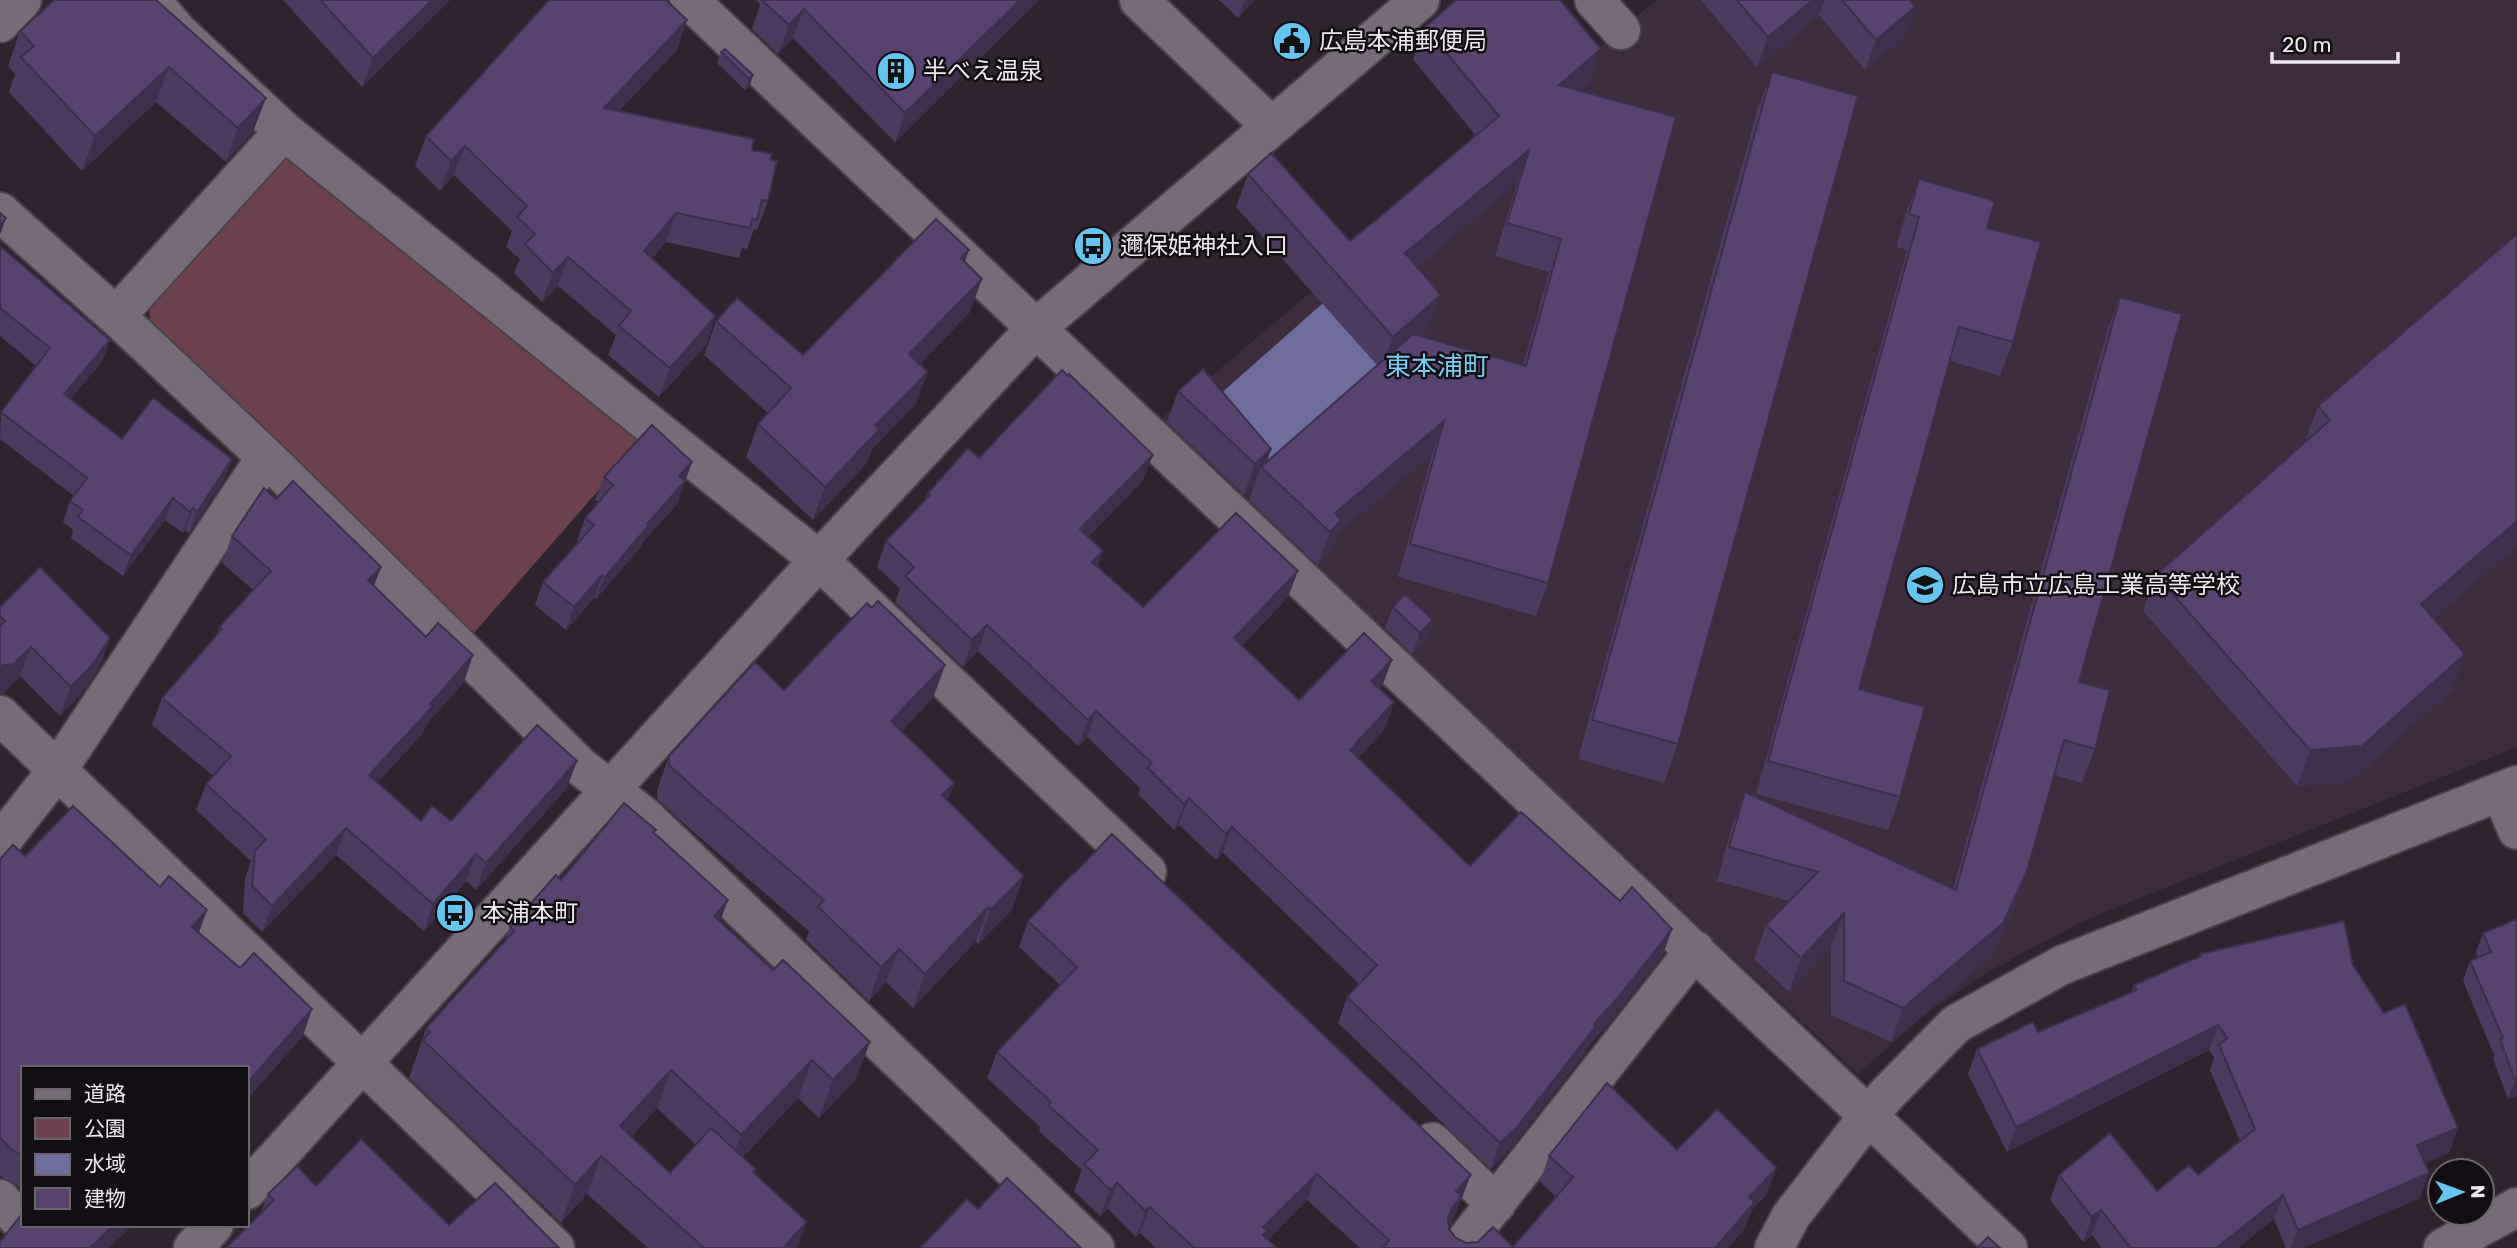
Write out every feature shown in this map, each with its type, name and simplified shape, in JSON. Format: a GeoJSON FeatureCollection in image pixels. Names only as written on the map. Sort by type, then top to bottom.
{"type":"FeatureCollection","features":[{"type":"Feature","properties":{"kind":"street"},"geometry":{"type":"LineString","coordinates":[[0,23],[22,0]]}},
{"type":"Feature","properties":{"kind":"street"},"geometry":{"type":"LineString","coordinates":[[151,0],[178,32],[284,131],[819,560],[1173,896]]}},
{"type":"Feature","properties":{"kind":"street"},"geometry":{"type":"LineString","coordinates":[[689,0],[2008,1248]]}},
{"type":"Feature","properties":{"kind":"street"},"geometry":{"type":"LineString","coordinates":[[1139,0],[1271,126]]}},
{"type":"Feature","properties":{"kind":"street"},"geometry":{"type":"LineString","coordinates":[[248,1189],[819,560],[1035,329],[1420,0]]}},
{"type":"Feature","properties":{"kind":"street"},"geometry":{"type":"LineString","coordinates":[[1594,0],[1621,30]]}},
{"type":"Feature","properties":{"kind":"street"},"geometry":{"type":"LineString","coordinates":[[116,316],[284,131]]}},
{"type":"Feature","properties":{"kind":"street"},"geometry":{"type":"LineString","coordinates":[[0,212],[266,457],[581,767],[644,816],[1095,1248]]}},
{"type":"Feature","properties":{"kind":"street"},"geometry":{"type":"LineString","coordinates":[[0,843],[58,769],[266,457]]}},
{"type":"Feature","properties":{"kind":"street"},"geometry":{"type":"LineString","coordinates":[[0,715],[555,1248]]}},
{"type":"Feature","properties":{"kind":"street"},"geometry":{"type":"LineString","coordinates":[[1774,1248],[1791,1216],[1887,1094],[1956,1024],[2062,965],[2509,788],[2517,830]]}},
{"type":"Feature","properties":{"kind":"street"},"geometry":{"type":"LineString","coordinates":[[1460,1248],[1695,950]]}},
{"type":"Feature","properties":{"kind":"street"},"geometry":{"type":"LineString","coordinates":[[1405,1117],[1496,1204]]}},
{"type":"Feature","properties":{"kind":"street"},"geometry":{"type":"LineString","coordinates":[[0,1199],[21,1223]]}},
{"type":"Feature","properties":{"kind":"street"},"geometry":{"type":"LineString","coordinates":[[2443,1248],[2517,1207]]}},
{"type":"Feature","properties":{"kind":"street"},"geometry":{"type":"LineString","coordinates":[[25,1227],[44,1248]]}},
{"type":"Feature","properties":{"kind":"street"},"geometry":{"type":"LineString","coordinates":[[193,1248],[212,1227]]}},
{"type":"Feature","properties":{"kind":"shaded area","name":"広島市立広島工業高等学校"},"geometry":{"type":"Polygon","coordinates":[[[1656,0],[2517,0],[2517,747],[2090,918],[1974,981],[1927,1013],[1858,1074],[1157,422],[1656,0]]]}},
{"type":"Feature","properties":{"kind":"green space"},"geometry":{"type":"Polygon","coordinates":[[[300,157],[646,436],[473,634],[150,324],[149,300],[279,160],[300,157]]]}},
{"type":"Feature","properties":{"kind":"water"},"geometry":{"type":"Polygon","coordinates":[[[1323,303],[1389,378],[1265,486],[1201,411],[1323,303]]]}},
{"type":"Feature","properties":{"kind":"building"},"geometry":{"type":"Polygon","coordinates":[[[54,0],[156,0],[266,98],[238,128],[169,67],[95,136],[21,57],[34,46],[20,31],[54,0]]]}},
{"type":"Feature","properties":{"kind":"building"},"geometry":{"type":"Polygon","coordinates":[[[320,0],[432,0],[373,58],[320,0]]]}},
{"type":"Feature","properties":{"kind":"building"},"geometry":{"type":"Polygon","coordinates":[[[549,0],[666,0],[687,20],[604,108],[754,139],[752,150],[772,154],[770,159],[777,161],[768,201],[762,200],[757,220],[752,219],[750,228],[676,213],[644,251],[716,316],[670,368],[619,326],[631,311],[568,257],[553,273],[525,244],[535,234],[517,217],[527,206],[465,146],[451,161],[426,136],[549,0]]]}},
{"type":"Feature","properties":{"kind":"building","name":"半べえ温泉"},"geometry":{"type":"Polygon","coordinates":[[[762,0],[1020,0],[905,113],[804,9],[789,25],[762,0]]]}},
{"type":"Feature","properties":{"kind":"building"},"geometry":{"type":"Polygon","coordinates":[[[1456,0],[1560,0],[1601,49],[1559,85],[1676,117],[1548,583],[1410,544],[1444,421],[1335,513],[1342,520],[1330,532],[1261,467],[1413,334],[1526,366],[1561,239],[1507,223],[1529,150],[1405,253],[1441,295],[1393,337],[1248,174],[1271,153],[1350,241],[1376,220],[1499,116],[1425,27],[1456,0]]]}},
{"type":"Feature","properties":{"kind":"building"},"geometry":{"type":"Polygon","coordinates":[[[1737,0],[1813,0],[1768,37],[1737,0]]]}},
{"type":"Feature","properties":{"kind":"building"},"geometry":{"type":"Polygon","coordinates":[[[1842,0],[1909,0],[1915,7],[1876,40],[1842,0]]]}},
{"type":"Feature","properties":{"kind":"building"},"geometry":{"type":"Polygon","coordinates":[[[725,49],[753,75],[749,79],[721,52],[725,49]]]}},
{"type":"Feature","properties":{"kind":"building"},"geometry":{"type":"Polygon","coordinates":[[[1772,72],[1858,96],[1678,744],[1592,720],[1772,72]]]}},
{"type":"Feature","properties":{"kind":"building"},"geometry":{"type":"Polygon","coordinates":[[[1919,179],[1995,201],[1987,228],[2041,242],[2013,342],[1959,327],[1859,689],[1925,707],[1900,797],[1768,761],[1919,217],[1909,214],[1919,179]]]}},
{"type":"Feature","properties":{"kind":"building"},"geometry":{"type":"Polygon","coordinates":[[[0,213],[6,218],[0,226],[0,213]]]}},
{"type":"Feature","properties":{"kind":"building"},"geometry":{"type":"Polygon","coordinates":[[[936,219],[969,250],[961,258],[982,279],[909,354],[928,372],[875,425],[879,430],[825,487],[758,424],[791,388],[716,321],[737,298],[803,355],[936,219]]]}},
{"type":"Feature","properties":{"kind":"building"},"geometry":{"type":"Polygon","coordinates":[[[2517,234],[2517,521],[2421,604],[2465,654],[2362,746],[2310,750],[2156,575],[2330,420],[2318,406],[2517,234]]]}},
{"type":"Feature","properties":{"kind":"building"},"geometry":{"type":"Polygon","coordinates":[[[0,246],[110,340],[64,394],[122,439],[153,398],[232,459],[197,512],[193,508],[190,512],[173,498],[131,555],[78,517],[83,510],[70,501],[87,478],[1,412],[50,348],[0,308],[0,246]]]}},
{"type":"Feature","properties":{"kind":"building"},"geometry":{"type":"Polygon","coordinates":[[[2120,297],[2182,314],[2079,682],[2110,690],[2095,749],[2064,740],[2027,871],[2003,923],[1903,1008],[1844,981],[1844,913],[1801,958],[1766,925],[1818,872],[1729,847],[1745,792],[1956,890],[2120,297]]]}},
{"type":"Feature","properties":{"kind":"building"},"geometry":{"type":"Polygon","coordinates":[[[1203,369],[1271,449],[1255,464],[1178,391],[1203,369]]]}},
{"type":"Feature","properties":{"kind":"building"},"geometry":{"type":"Polygon","coordinates":[[[1062,370],[1153,455],[1080,529],[1103,551],[1092,562],[1143,607],[1236,513],[1298,571],[1234,638],[1299,700],[1364,633],[1392,660],[1371,681],[1394,702],[1350,750],[1470,866],[1521,812],[1620,901],[1632,887],[1672,929],[1594,1024],[1596,1026],[1517,1127],[1500,1143],[1347,997],[1377,965],[1232,827],[1226,834],[1189,798],[1184,804],[1148,768],[1152,763],[1096,711],[1088,720],[987,625],[972,640],[905,576],[914,567],[886,541],[930,495],[928,493],[968,448],[979,458],[1062,370]]]}},
{"type":"Feature","properties":{"kind":"building"},"geometry":{"type":"Polygon","coordinates":[[[652,425],[692,462],[679,476],[685,481],[605,577],[602,575],[574,607],[543,582],[594,525],[585,518],[613,485],[604,477],[652,425]]]}},
{"type":"Feature","properties":{"kind":"building"},"geometry":{"type":"Polygon","coordinates":[[[293,481],[381,567],[368,580],[426,637],[438,623],[473,655],[430,704],[433,706],[369,775],[421,821],[432,806],[451,821],[537,725],[577,761],[486,863],[476,854],[433,904],[346,828],[272,906],[252,886],[255,851],[266,839],[206,784],[231,756],[162,698],[222,629],[220,626],[271,571],[232,536],[264,488],[276,499],[293,481]]]}},
{"type":"Feature","properties":{"kind":"building"},"geometry":{"type":"Polygon","coordinates":[[[40,567],[110,638],[92,665],[71,687],[31,647],[14,664],[0,667],[0,626],[5,621],[0,616],[0,607],[40,567]]]}},
{"type":"Feature","properties":{"kind":"building"},"geometry":{"type":"Polygon","coordinates":[[[1405,594],[1433,620],[1420,633],[1393,607],[1405,594]]]}},
{"type":"Feature","properties":{"kind":"building"},"geometry":{"type":"Polygon","coordinates":[[[878,601],[945,665],[891,721],[955,783],[942,795],[1024,876],[990,910],[988,907],[925,974],[899,949],[881,967],[818,907],[824,900],[669,765],[669,756],[755,662],[784,690],[867,603],[872,608],[878,601]]]}},
{"type":"Feature","properties":{"kind":"building"},"geometry":{"type":"Polygon","coordinates":[[[624,803],[728,900],[714,916],[773,970],[783,960],[870,1042],[833,1080],[812,1060],[741,1135],[671,1070],[620,1126],[670,1173],[711,1128],[756,1169],[753,1172],[807,1222],[783,1248],[702,1248],[601,1156],[575,1185],[423,1040],[430,1032],[426,1028],[514,931],[510,927],[556,875],[561,880],[624,803]]]}},
{"type":"Feature","properties":{"kind":"building"},"geometry":{"type":"Polygon","coordinates":[[[73,806],[160,887],[169,876],[207,910],[192,927],[240,968],[254,953],[312,1009],[248,1082],[248,1066],[21,1066],[21,1155],[13,1151],[0,1138],[0,859],[13,845],[25,856],[73,806]]]}},
{"type":"Feature","properties":{"kind":"building"},"geometry":{"type":"Polygon","coordinates":[[[1112,834],[1471,1175],[1456,1191],[1462,1196],[1452,1208],[1448,1219],[1449,1229],[1456,1238],[1466,1243],[1478,1242],[1493,1227],[1513,1247],[1573,1177],[1549,1156],[1607,1083],[1677,1150],[1717,1109],[1777,1168],[1749,1197],[1755,1202],[1715,1248],[1383,1248],[1389,1240],[1317,1174],[1263,1227],[1267,1231],[1263,1235],[1277,1248],[1194,1248],[1150,1207],[1145,1211],[1117,1183],[1110,1190],[1084,1164],[1098,1150],[1048,1105],[1051,1102],[997,1052],[1077,967],[1028,921],[1112,834]]]}},
{"type":"Feature","properties":{"kind":"building"},"geometry":{"type":"Polygon","coordinates":[[[2517,919],[2515,1080],[2500,1039],[2503,1038],[2470,961],[2491,952],[2483,933],[2517,919]]]}},
{"type":"Feature","properties":{"kind":"building"},"geometry":{"type":"Polygon","coordinates":[[[2344,921],[2353,965],[2384,1013],[2405,1004],[2458,1128],[2417,1145],[2426,1166],[2426,1174],[2298,1230],[2283,1195],[2216,1248],[2131,1248],[2101,1210],[2092,1217],[2059,1175],[2110,1133],[2157,1191],[2189,1165],[2198,1175],[2255,1129],[2219,1045],[2227,1038],[2218,1025],[2016,1127],[1977,1049],[2033,1022],[2038,1032],[2137,990],[2134,985],[2201,956],[2200,954],[2344,921]]]}},
{"type":"Feature","properties":{"kind":"building"},"geometry":{"type":"Polygon","coordinates":[[[361,1139],[449,1225],[495,1183],[559,1248],[226,1248],[274,1200],[268,1194],[297,1166],[316,1186],[361,1139]]]}},
{"type":"Feature","properties":{"kind":"building"},"geometry":{"type":"Polygon","coordinates":[[[1007,1178],[1081,1248],[920,1248],[967,1199],[978,1209],[1007,1178]]]}},
{"type":"Feature","properties":{"kind":"building"},"geometry":{"type":"Polygon","coordinates":[[[21,1215],[21,1227],[112,1227],[90,1248],[0,1248],[0,1242],[21,1215]]]}},
{"type":"Feature","properties":{"kind":"building"},"geometry":{"type":"Polygon","coordinates":[[[1988,1237],[2000,1248],[1977,1248],[1988,1237]]]}},
{"type":"Feature","properties":{"kind":"place","name":"広島本浦郵便局"},"geometry":{"type":"Point","coordinates":[1292,41]}},
{"type":"Feature","properties":{"kind":"place","name":"半べえ温泉"},"geometry":{"type":"Point","coordinates":[896,71]}},
{"type":"Feature","properties":{"kind":"place","name":"邇保姫神社入口"},"geometry":{"type":"Point","coordinates":[1093,246]}},
{"type":"Feature","properties":{"kind":"place","name":"広島市立広島工業高等学校"},"geometry":{"type":"Point","coordinates":[1925,585]}},
{"type":"Feature","properties":{"kind":"place","name":"本浦本町"},"geometry":{"type":"Point","coordinates":[455,913]}},
{"type":"Feature","properties":{"kind":"district","name":"東本浦町"},"geometry":{"type":"Point","coordinates":[1437,366]}}]}
